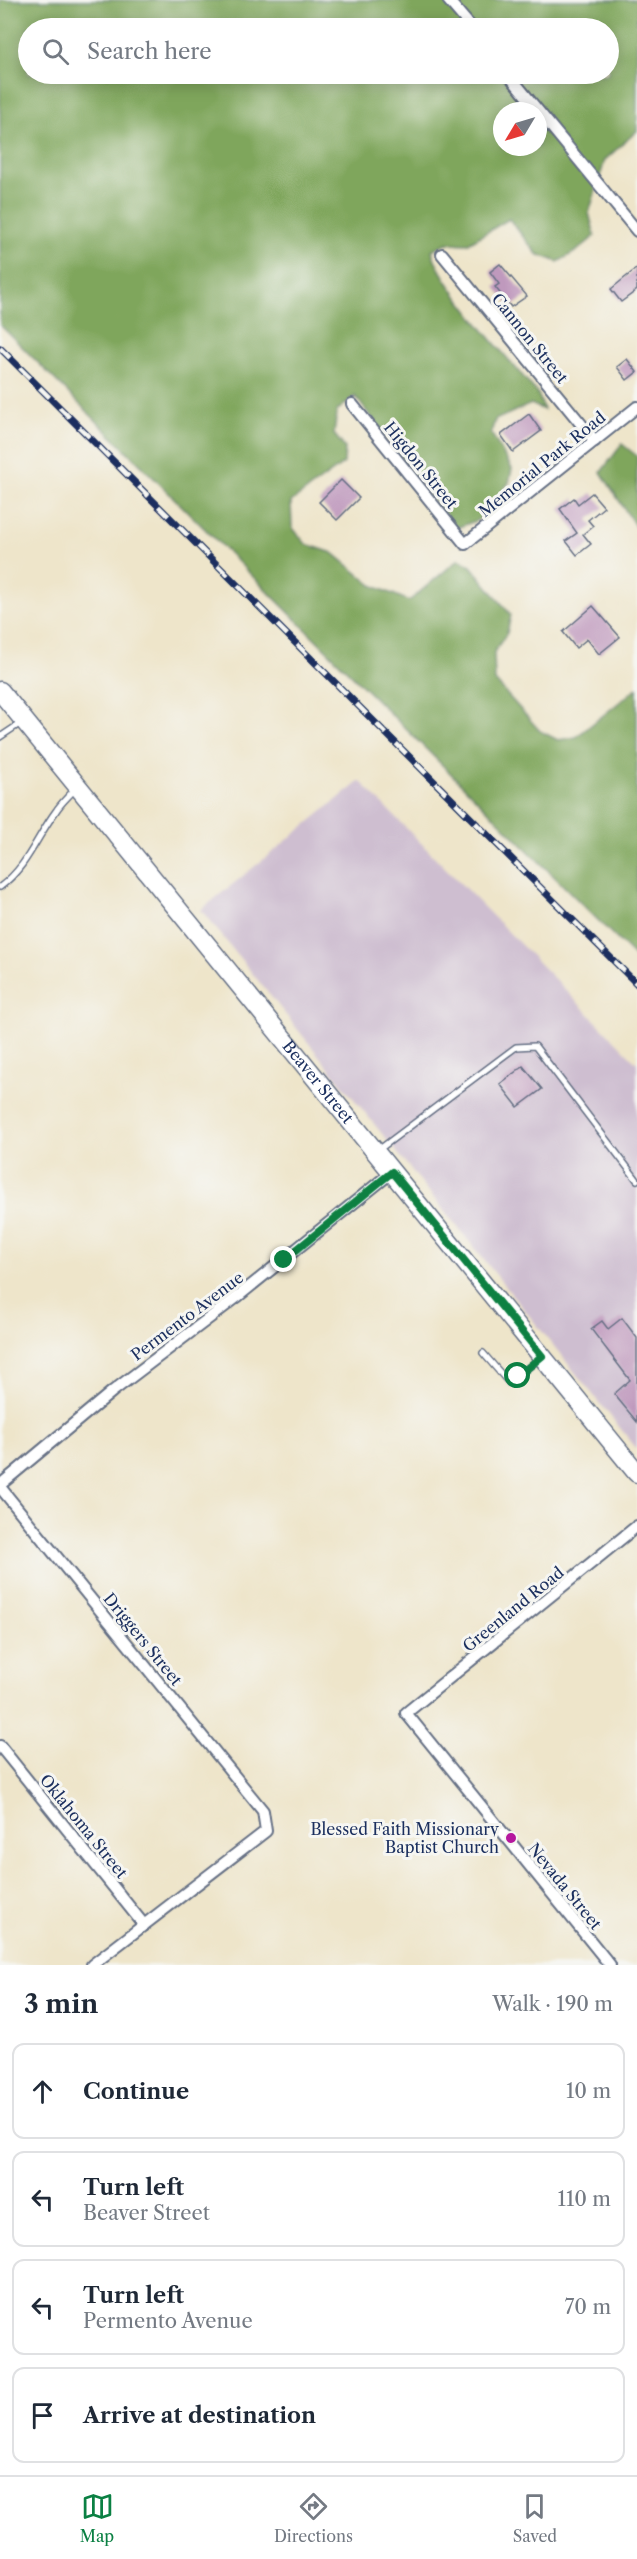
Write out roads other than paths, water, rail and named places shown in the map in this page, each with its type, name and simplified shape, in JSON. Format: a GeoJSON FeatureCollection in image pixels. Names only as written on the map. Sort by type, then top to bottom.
{"type":"FeatureCollection","features":[{"type":"Feature","properties":{"kind":"main road","name":"Beaver Street"},"geometry":{"type":"LineString","coordinates":[[0,691],[637,1473]]}},
{"type":"Feature","properties":{"kind":"street"},"geometry":{"type":"LineString","coordinates":[[448,0],[463,18]]}},
{"type":"Feature","properties":{"kind":"street"},"geometry":{"type":"LineString","coordinates":[[516,84],[637,231]]}},
{"type":"Feature","properties":{"kind":"street","name":"Cannon Street"},"geometry":{"type":"LineString","coordinates":[[442,254],[595,441]]}},
{"type":"Feature","properties":{"kind":"street","name":"Higdon Street"},"geometry":{"type":"LineString","coordinates":[[352,404],[465,544]]}},
{"type":"Feature","properties":{"kind":"street","name":"Memorial Park Road"},"geometry":{"type":"LineString","coordinates":[[465,544],[637,407]]}},
{"type":"Feature","properties":{"kind":"street","name":"Permento Avenue"},"geometry":{"type":"LineString","coordinates":[[0,1486],[113,1391],[237,1297],[392,1172]]}},
{"type":"Feature","properties":{"kind":"street","name":"Driggers Street"},"geometry":{"type":"LineString","coordinates":[[0,1486],[263,1811],[266,1832],[144,1925]]}},
{"type":"Feature","properties":{"kind":"street","name":"Greenland Road"},"geometry":{"type":"LineString","coordinates":[[406,1713],[637,1526]]}},
{"type":"Feature","properties":{"kind":"street","name":"Nevada Street"},"geometry":{"type":"LineString","coordinates":[[406,1713],[610,1965]]}},
{"type":"Feature","properties":{"kind":"street","name":"Oklahoma Street"},"geometry":{"type":"LineString","coordinates":[[0,1746],[144,1925]]}},
{"type":"Feature","properties":{"kind":"street"},"geometry":{"type":"LineString","coordinates":[[93,1965],[144,1925]]}},
{"type":"Feature","properties":{"kind":"lane"},"geometry":{"type":"LineString","coordinates":[[0,737],[24,720]]}},
{"type":"Feature","properties":{"kind":"lane"},"geometry":{"type":"LineString","coordinates":[[0,887],[14,877],[55,812],[77,786]]}},
{"type":"Feature","properties":{"kind":"lane"},"geometry":{"type":"LineString","coordinates":[[376,1152],[516,1047],[535,1046],[637,1180]]}},
{"type":"Feature","properties":{"kind":"lane"},"geometry":{"type":"LineString","coordinates":[[483,1353],[509,1383],[542,1356]]}},
{"type":"Feature","properties":{"kind":"railway"},"geometry":{"type":"LineString","coordinates":[[0,348],[637,984]]}},
{"type":"Feature","properties":{"kind":"place","name":"Blessed Faith Missionary Baptist Church"},"geometry":{"type":"Point","coordinates":[511,1838]}}]}
